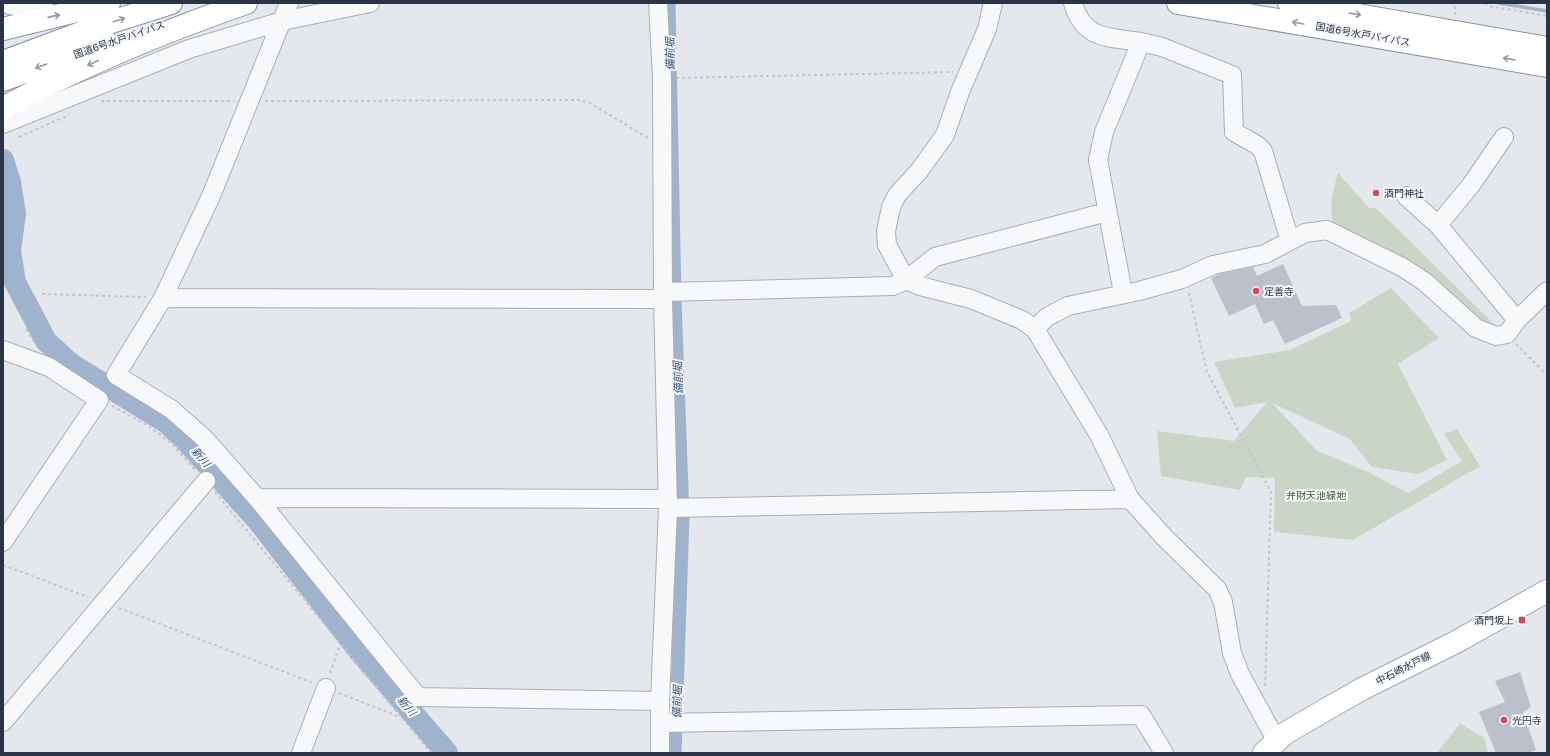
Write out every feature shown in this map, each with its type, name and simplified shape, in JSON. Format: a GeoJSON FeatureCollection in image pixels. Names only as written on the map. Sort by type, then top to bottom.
{"type":"FeatureCollection","features":[{"type":"Feature","properties":{"kind":"main road"},"geometry":{"type":"LineString","coordinates":[[5,27],[110,3]]}},
{"type":"Feature","properties":{"kind":"main road","name":"国道6号水戸バイパス"},"geometry":{"type":"LineString","coordinates":[[3,62],[105,24],[171,3]]}},
{"type":"Feature","properties":{"kind":"main road","name":"国道6号水戸バイパス"},"geometry":{"type":"LineString","coordinates":[[3,80],[113,40],[203,12],[238,3]]}},
{"type":"Feature","properties":{"kind":"main road"},"geometry":{"type":"LineString","coordinates":[[3,108],[56,80],[118,52],[179,26],[246,3]]}},
{"type":"Feature","properties":{"kind":"main road","name":"国道6号水戸バイパス"},"geometry":{"type":"LineString","coordinates":[[1178,3],[1547,66]]}},
{"type":"Feature","properties":{"kind":"main road","name":"国道6号水戸バイパス"},"geometry":{"type":"LineString","coordinates":[[1289,3],[1547,48]]}},
{"type":"Feature","properties":{"kind":"main road","name":"中石崎水戸線"},"geometry":{"type":"LineString","coordinates":[[1270,746],[1364,688],[1456,642],[1547,591]]}},
{"type":"Feature","properties":{"kind":"street"},"geometry":{"type":"LineString","coordinates":[[4,3],[17,8],[30,7],[44,3]]}},
{"type":"Feature","properties":{"kind":"street"},"geometry":{"type":"LineString","coordinates":[[289,3],[211,196],[163,298],[116,375],[171,409],[205,439],[257,498],[418,697],[660,701]]}},
{"type":"Feature","properties":{"kind":"street"},"geometry":{"type":"LineString","coordinates":[[3,124],[189,49],[282,21],[370,3]]}},
{"type":"Feature","properties":{"kind":"street"},"geometry":{"type":"LineString","coordinates":[[658,3],[662,78],[661,146],[669,294],[675,506],[660,701],[669,723],[660,753]]}},
{"type":"Feature","properties":{"kind":"street"},"geometry":{"type":"LineString","coordinates":[[993,3],[987,29],[968,72],[945,135],[919,171],[897,195],[891,207],[886,231],[887,245],[906,280],[920,286],[972,299],[1022,320],[1035,329],[1098,435],[1130,499],[1164,537],[1217,589],[1223,602],[1232,653],[1240,674],[1264,718],[1270,746]]}},
{"type":"Feature","properties":{"kind":"street"},"geometry":{"type":"LineString","coordinates":[[1073,3],[1076,15],[1085,27],[1094,34],[1162,47],[1232,75],[1234,132],[1257,145],[1263,151],[1290,241]]}},
{"type":"Feature","properties":{"kind":"street"},"geometry":{"type":"LineString","coordinates":[[1123,293],[1098,160],[1100,144],[1141,42]]}},
{"type":"Feature","properties":{"kind":"street"},"geometry":{"type":"LineString","coordinates":[[1438,225],[1471,184],[1504,137]]}},
{"type":"Feature","properties":{"kind":"street"},"geometry":{"type":"LineString","coordinates":[[1406,196],[1438,225],[1512,327]]}},
{"type":"Feature","properties":{"kind":"street"},"geometry":{"type":"LineString","coordinates":[[163,298],[669,294],[893,286],[906,280],[935,257],[1107,212]]}},
{"type":"Feature","properties":{"kind":"street"},"geometry":{"type":"LineString","coordinates":[[1035,329],[1058,309],[1123,293],[1139,291],[1186,276],[1213,265],[1265,254],[1305,233],[1327,230],[1402,267],[1425,282],[1476,328],[1496,336],[1512,327],[1547,291]]}},
{"type":"Feature","properties":{"kind":"street"},"geometry":{"type":"LineString","coordinates":[[3,350],[49,367],[99,400],[3,542]]}},
{"type":"Feature","properties":{"kind":"street"},"geometry":{"type":"LineString","coordinates":[[3,722],[108,604],[209,485]]}},
{"type":"Feature","properties":{"kind":"street"},"geometry":{"type":"LineString","coordinates":[[257,498],[675,506],[1130,499]]}},
{"type":"Feature","properties":{"kind":"street"},"geometry":{"type":"LineString","coordinates":[[301,753],[326,688]]}},
{"type":"Feature","properties":{"kind":"street"},"geometry":{"type":"LineString","coordinates":[[669,723],[1141,715],[1164,753]]}},
{"type":"Feature","properties":{"kind":"path"},"geometry":{"type":"LineString","coordinates":[[1485,3],[1489,6],[1547,16]]}},
{"type":"Feature","properties":{"kind":"path"},"geometry":{"type":"LineString","coordinates":[[677,78],[968,72]]}},
{"type":"Feature","properties":{"kind":"path"},"geometry":{"type":"LineString","coordinates":[[100,101],[580,100],[590,103],[661,146]]}},
{"type":"Feature","properties":{"kind":"path"},"geometry":{"type":"LineString","coordinates":[[19,137],[73,113]]}},
{"type":"Feature","properties":{"kind":"path"},"geometry":{"type":"LineString","coordinates":[[1186,276],[1207,372],[1271,492],[1264,718]]}},
{"type":"Feature","properties":{"kind":"path"},"geometry":{"type":"LineString","coordinates":[[42,294],[163,298]]}},
{"type":"Feature","properties":{"kind":"path"},"geometry":{"type":"LineString","coordinates":[[1512,327],[1547,375]]}},
{"type":"Feature","properties":{"kind":"path"},"geometry":{"type":"LineString","coordinates":[[99,400],[155,431],[172,444],[209,485],[431,753]]}},
{"type":"Feature","properties":{"kind":"path"},"geometry":{"type":"LineString","coordinates":[[3,565],[401,717]]}},
{"type":"Feature","properties":{"kind":"path"},"geometry":{"type":"LineString","coordinates":[[326,688],[340,645]]}},
{"type":"Feature","properties":{"kind":"green space"},"geometry":{"type":"Polygon","coordinates":[[[1338,173],[1369,208],[1376,208],[1497,327],[1495,330],[1336,229],[1333,222],[1331,208],[1338,173]]]}},
{"type":"Feature","properties":{"kind":"green space","name":"弁財天池緑地"},"geometry":{"type":"Polygon","coordinates":[[[1391,288],[1439,338],[1398,364],[1447,460],[1418,474],[1372,467],[1350,439],[1272,403],[1317,451],[1366,471],[1408,493],[1462,461],[1444,434],[1457,429],[1480,466],[1353,540],[1274,532],[1275,478],[1246,477],[1240,490],[1161,476],[1157,431],[1234,441],[1267,402],[1235,408],[1214,362],[1290,350],[1351,321],[1349,313],[1391,288]]]}},
{"type":"Feature","properties":{"kind":"green space"},"geometry":{"type":"Polygon","coordinates":[[[1460,723],[1484,738],[1488,753],[1437,753],[1460,723]]]}},
{"type":"Feature","properties":{"kind":"building","name":"定善寺"},"geometry":{"type":"Polygon","coordinates":[[[1283,264],[1302,306],[1336,305],[1342,318],[1285,344],[1273,320],[1264,324],[1255,304],[1229,316],[1211,278],[1219,274],[1253,267],[1257,276],[1283,264]]]}},
{"type":"Feature","properties":{"kind":"building","name":"光円寺"},"geometry":{"type":"Polygon","coordinates":[[[1520,672],[1531,707],[1523,712],[1536,750],[1528,753],[1496,753],[1479,712],[1505,702],[1495,681],[1520,672]]]}},
{"type":"Feature","properties":{"kind":"waterway","name":"備前堀"},"geometry":{"type":"LineString","coordinates":[[669,3],[675,299],[683,517],[675,753]]}},
{"type":"Feature","properties":{"kind":"waterway"},"geometry":{"type":"LineString","coordinates":[[1499,3],[1547,11]]}},
{"type":"Feature","properties":{"kind":"waterway","name":"新川"},"geometry":{"type":"LineString","coordinates":[[3,160],[10,182],[15,214],[10,251],[15,282],[46,341],[71,364],[167,423],[184,439],[259,522],[359,651],[447,753]]}},
{"type":"Feature","properties":{"kind":"place","name":"酒門神社"},"geometry":{"type":"Point","coordinates":[1376,193]}},
{"type":"Feature","properties":{"kind":"place","name":"定善寺"},"geometry":{"type":"Point","coordinates":[1256,291]}},
{"type":"Feature","properties":{"kind":"place","name":"酒門坂上"},"geometry":{"type":"Point","coordinates":[1522,620]}},
{"type":"Feature","properties":{"kind":"place","name":"光円寺"},"geometry":{"type":"Point","coordinates":[1504,720]}}]}
